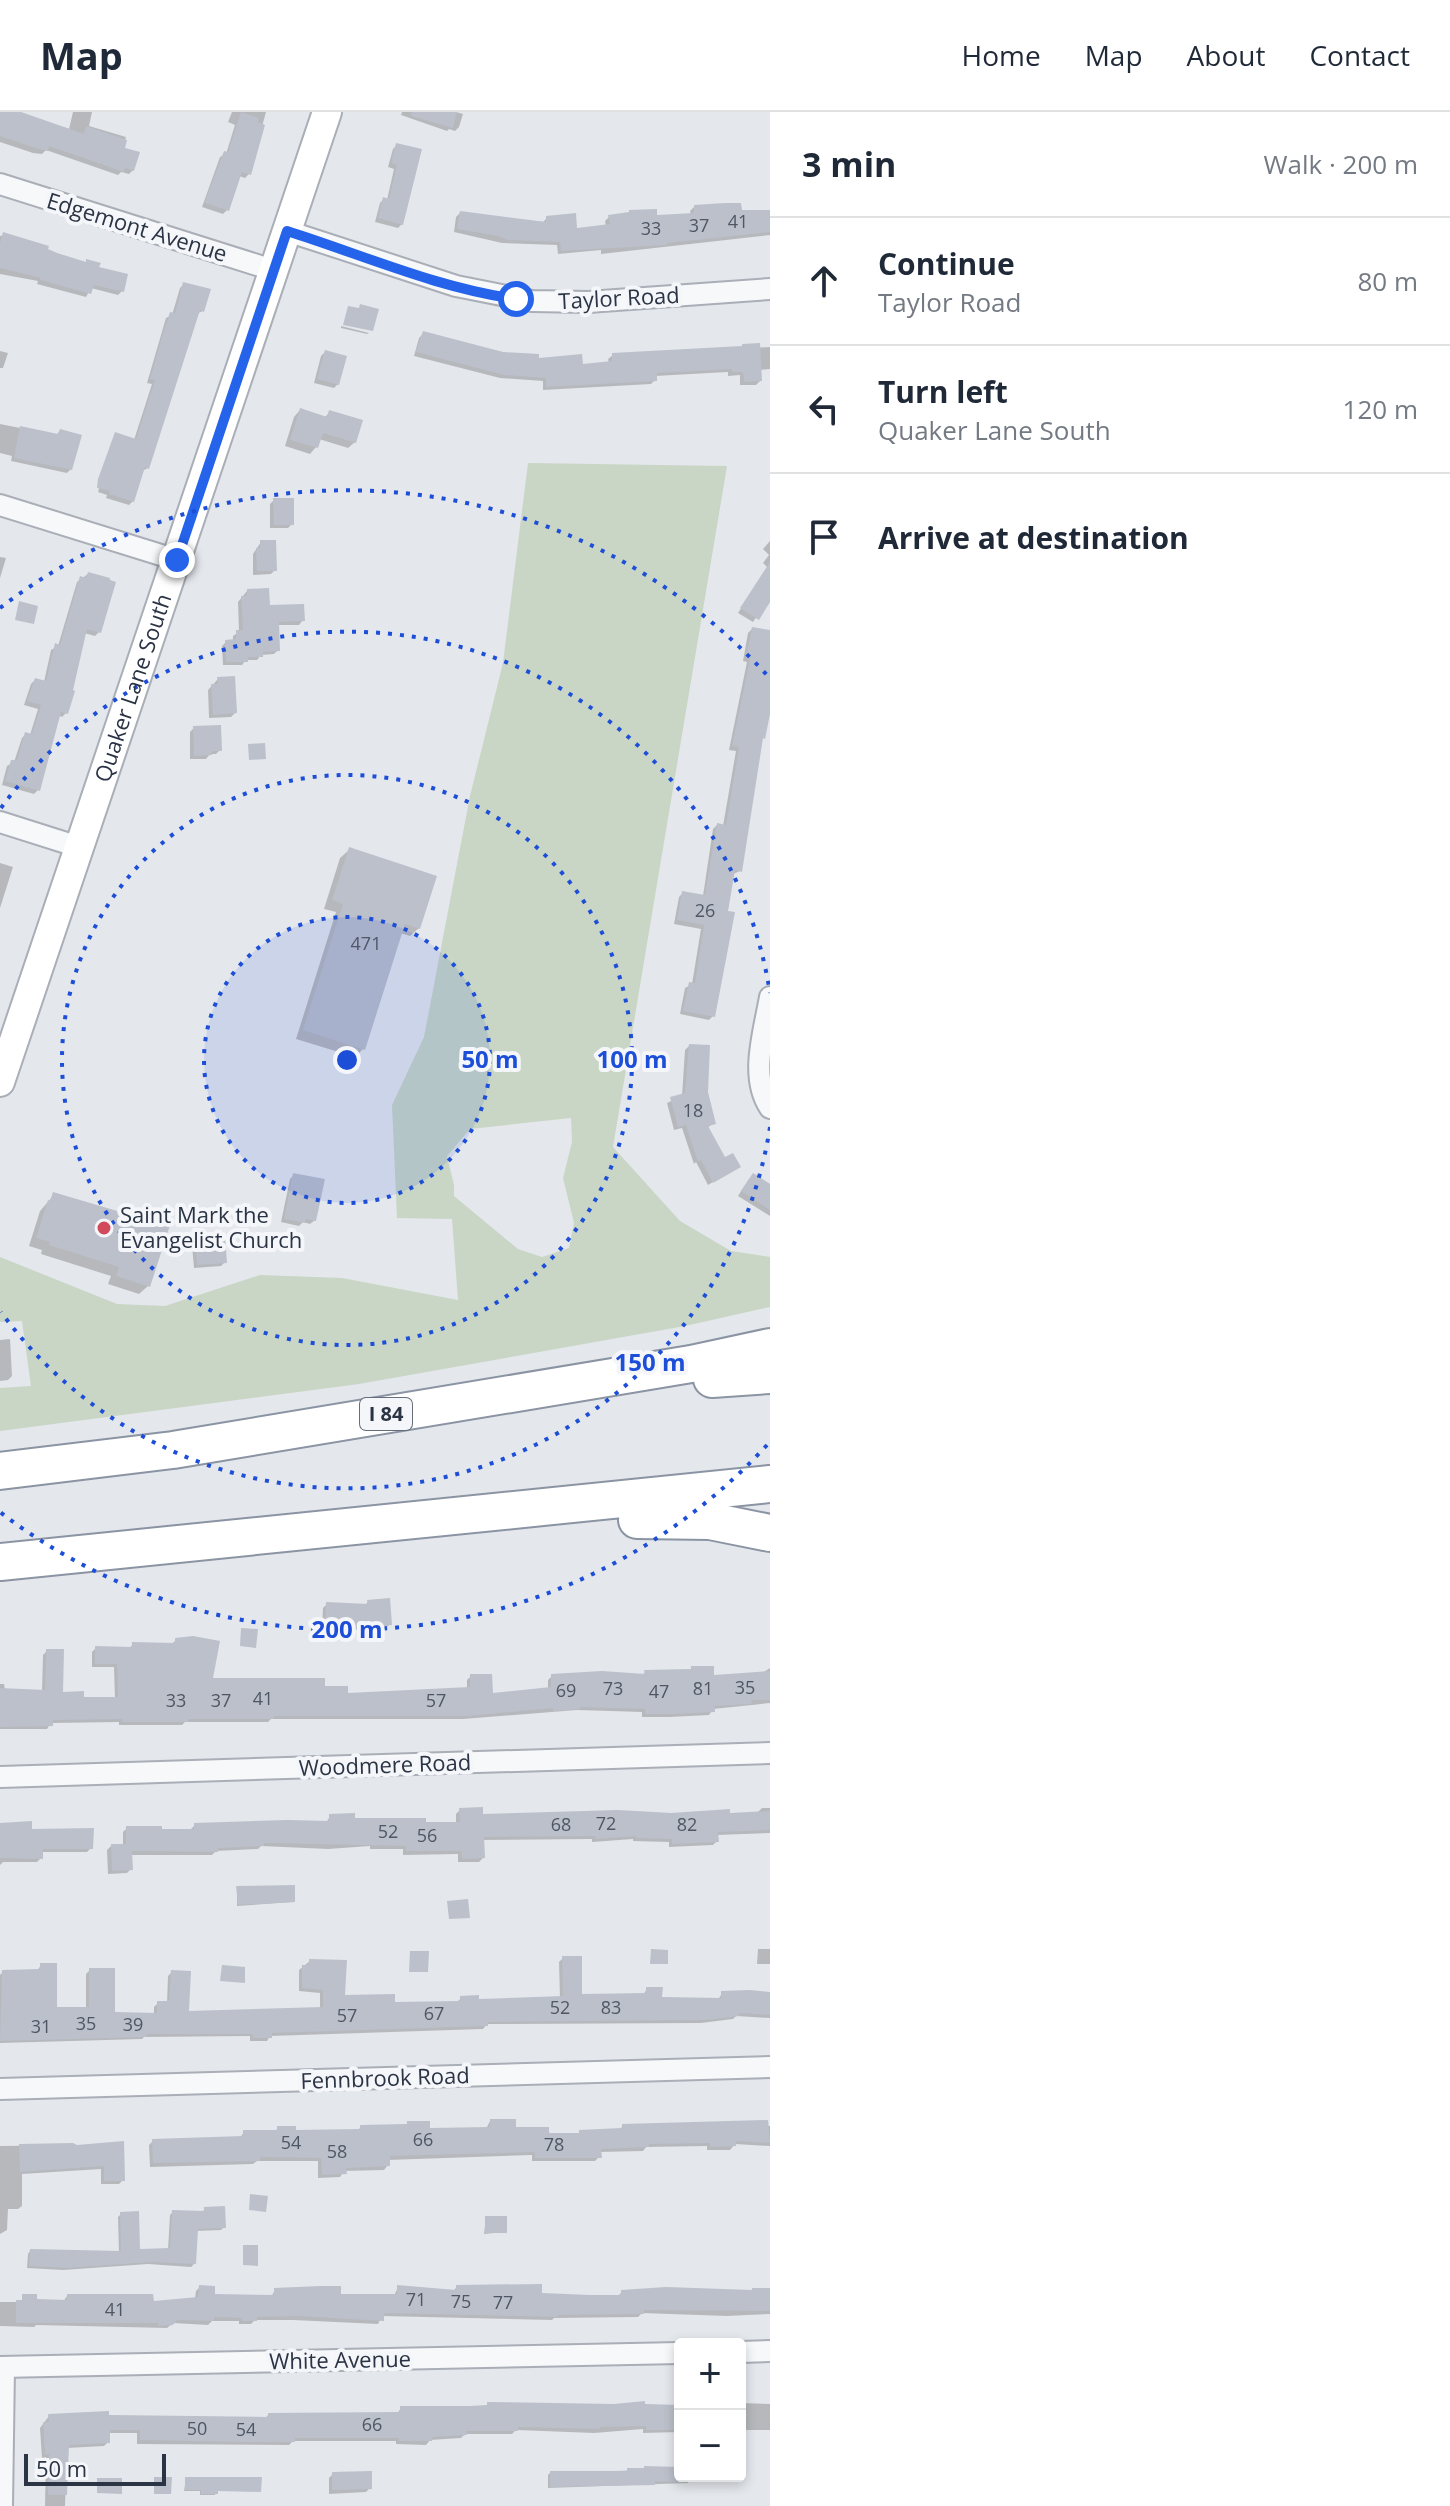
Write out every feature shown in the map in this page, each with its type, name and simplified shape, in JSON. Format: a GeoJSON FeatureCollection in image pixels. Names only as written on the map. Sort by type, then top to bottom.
{"type":"FeatureCollection","features":[{"type":"Feature","properties":{"kind":"highway","name":"I 84"},"geometry":{"type":"LineString","coordinates":[[0,1471],[173,1450],[691,1364],[770,1347]]}},
{"type":"Feature","properties":{"kind":"highway"},"geometry":{"type":"LineString","coordinates":[[550,1387],[618,1386],[770,1375]]}},
{"type":"Feature","properties":{"kind":"highway"},"geometry":{"type":"LineString","coordinates":[[0,1562],[770,1484]]}},
{"type":"Feature","properties":{"kind":"highway"},"geometry":{"type":"LineString","coordinates":[[452,1518],[541,1525],[710,1521],[770,1533]]}},
{"type":"Feature","properties":{"kind":"main road","name":"Quaker Lane South"},"geometry":{"type":"LineString","coordinates":[[0,1082],[327,112]]}},
{"type":"Feature","properties":{"kind":"street","name":"Edgemont Avenue"},"geometry":{"type":"LineString","coordinates":[[0,184],[273,270]]}},
{"type":"Feature","properties":{"kind":"street","name":"Taylor Road"},"geometry":{"type":"LineString","coordinates":[[287,231],[445,283],[532,301],[588,302],[770,289]]}},
{"type":"Feature","properties":{"kind":"street"},"geometry":{"type":"LineString","coordinates":[[0,505],[177,560]]}},
{"type":"Feature","properties":{"kind":"street"},"geometry":{"type":"LineString","coordinates":[[0,822],[79,847]]}},
{"type":"Feature","properties":{"kind":"street"},"geometry":{"type":"LineString","coordinates":[[770,997],[760,1072],[762,1093],[770,1108]]}},
{"type":"Feature","properties":{"kind":"street","name":"Woodmere Road"},"geometry":{"type":"LineString","coordinates":[[0,1777],[770,1753]]}},
{"type":"Feature","properties":{"kind":"street","name":"Fennbrook Road"},"geometry":{"type":"LineString","coordinates":[[0,2089],[770,2067]]}},
{"type":"Feature","properties":{"kind":"street"},"geometry":{"type":"LineString","coordinates":[[746,2352],[770,2351]]}},
{"type":"Feature","properties":{"kind":"street","name":"White Avenue"},"geometry":{"type":"LineString","coordinates":[[2,2367],[674,2353]]}},
{"type":"Feature","properties":{"kind":"street"},"geometry":{"type":"LineString","coordinates":[[2,2367],[2,2506]]}},
{"type":"Feature","properties":{"kind":"green space"},"geometry":{"type":"Polygon","coordinates":[[[528,463],[727,466],[613,1147],[680,1221],[731,1251],[770,1257],[770,1307],[685,1326],[359,1384],[0,1431],[0,1388],[31,1386],[22,1321],[0,1322],[0,1257],[117,1304],[165,1306],[260,1275],[342,1278],[458,1300],[452,1219],[397,1218],[392,1105],[424,1037],[470,796],[503,663],[528,463]],[[571,1118],[470,1129],[447,1156],[454,1196],[518,1249],[542,1257],[569,1248],[574,1223],[563,1178],[572,1142],[571,1118]]]}},
{"type":"Feature","properties":{"kind":"building"},"geometry":{"type":"Polygon","coordinates":[[[0,112],[21,112],[84,134],[86,126],[127,140],[125,148],[140,152],[134,171],[125,168],[124,172],[49,146],[48,151],[38,149],[0,136],[0,112]]]}},
{"type":"Feature","properties":{"kind":"building"},"geometry":{"type":"Polygon","coordinates":[[[241,112],[259,118],[258,122],[265,125],[251,175],[242,172],[229,211],[205,201],[224,151],[228,152],[241,112]]]}},
{"type":"Feature","properties":{"kind":"building"},"geometry":{"type":"Polygon","coordinates":[[[412,112],[457,112],[453,128],[411,116],[412,112]]]}},
{"type":"Feature","properties":{"kind":"building"},"geometry":{"type":"Polygon","coordinates":[[[396,143],[422,149],[403,225],[378,218],[383,197],[389,199],[397,165],[391,163],[396,143]]]}},
{"type":"Feature","properties":{"kind":"building"},"geometry":{"type":"Polygon","coordinates":[[[741,203],[742,210],[770,210],[770,232],[667,245],[561,251],[560,242],[507,240],[457,229],[460,211],[546,222],[546,216],[576,213],[577,228],[610,224],[608,215],[629,210],[657,209],[657,215],[694,213],[694,205],[741,203]]]}},
{"type":"Feature","properties":{"kind":"building"},"geometry":{"type":"Polygon","coordinates":[[[3,232],[49,246],[48,249],[57,253],[101,263],[99,267],[128,274],[124,292],[94,285],[91,294],[0,268],[3,232]]]}},
{"type":"Feature","properties":{"kind":"building"},"geometry":{"type":"Polygon","coordinates":[[[183,282],[211,289],[204,312],[200,310],[149,469],[145,467],[134,502],[97,488],[98,479],[115,432],[136,439],[155,380],[150,379],[161,340],[170,312],[175,313],[183,282]]]}},
{"type":"Feature","properties":{"kind":"building"},"geometry":{"type":"Polygon","coordinates":[[[360,304],[379,309],[373,331],[343,325],[348,306],[359,308],[360,304]]]}},
{"type":"Feature","properties":{"kind":"building"},"geometry":{"type":"Polygon","coordinates":[[[423,331],[503,352],[539,354],[539,358],[582,354],[583,364],[612,361],[612,353],[760,343],[762,381],[744,382],[743,372],[732,372],[732,369],[657,373],[657,381],[546,387],[546,378],[504,375],[416,352],[423,331]]]}},
{"type":"Feature","properties":{"kind":"building"},"geometry":{"type":"Polygon","coordinates":[[[325,350],[347,356],[339,385],[317,379],[325,350]]]}},
{"type":"Feature","properties":{"kind":"building"},"geometry":{"type":"Polygon","coordinates":[[[300,408],[327,417],[329,410],[363,420],[356,443],[323,433],[318,448],[290,440],[300,408]]]}},
{"type":"Feature","properties":{"kind":"building"},"geometry":{"type":"Polygon","coordinates":[[[20,426],[58,434],[60,429],[82,435],[72,470],[14,458],[20,426]]]}},
{"type":"Feature","properties":{"kind":"building"},"geometry":{"type":"Polygon","coordinates":[[[273,498],[294,498],[294,525],[274,525],[273,498]]]}},
{"type":"Feature","properties":{"kind":"building"},"geometry":{"type":"Polygon","coordinates":[[[260,540],[276,540],[277,571],[257,571],[256,548],[260,548],[260,540]]]}},
{"type":"Feature","properties":{"kind":"building"},"geometry":{"type":"Polygon","coordinates":[[[770,562],[770,602],[759,620],[740,608],[770,562]]]}},
{"type":"Feature","properties":{"kind":"building"},"geometry":{"type":"Polygon","coordinates":[[[88,572],[116,582],[101,633],[87,629],[75,691],[68,714],[61,712],[40,791],[5,781],[11,760],[17,760],[25,732],[32,734],[41,705],[27,701],[35,678],[46,681],[55,643],[60,645],[80,576],[86,578],[88,572]]]}},
{"type":"Feature","properties":{"kind":"building"},"geometry":{"type":"Polygon","coordinates":[[[269,588],[270,605],[304,604],[305,621],[279,622],[280,651],[263,652],[263,657],[248,657],[248,662],[226,662],[225,640],[236,639],[236,630],[243,630],[241,596],[247,596],[247,589],[269,588]]]}},
{"type":"Feature","properties":{"kind":"building"},"geometry":{"type":"Polygon","coordinates":[[[19,601],[38,606],[34,624],[15,620],[19,601]]]}},
{"type":"Feature","properties":{"kind":"building"},"geometry":{"type":"Polygon","coordinates":[[[752,627],[770,630],[770,714],[763,738],[742,872],[735,870],[728,911],[735,912],[715,1017],[683,1011],[689,982],[695,983],[704,925],[677,920],[682,891],[705,895],[717,823],[726,825],[739,747],[732,746],[750,659],[746,658],[752,627]]]}},
{"type":"Feature","properties":{"kind":"building"},"geometry":{"type":"Polygon","coordinates":[[[235,676],[237,713],[213,715],[211,684],[218,684],[217,677],[235,676]]]}},
{"type":"Feature","properties":{"kind":"building"},"geometry":{"type":"Polygon","coordinates":[[[221,725],[222,751],[194,756],[193,726],[221,725]]]}},
{"type":"Feature","properties":{"kind":"building"},"geometry":{"type":"Polygon","coordinates":[[[265,743],[266,759],[249,760],[248,744],[265,743]]]}},
{"type":"Feature","properties":{"kind":"building"},"geometry":{"type":"Polygon","coordinates":[[[349,847],[437,876],[420,929],[405,924],[365,1050],[303,1030],[343,904],[332,900],[349,847]]]}},
{"type":"Feature","properties":{"kind":"building"},"geometry":{"type":"Polygon","coordinates":[[[689,1044],[710,1045],[708,1092],[716,1124],[708,1126],[725,1157],[733,1153],[741,1167],[713,1183],[701,1160],[698,1162],[686,1125],[678,1127],[670,1097],[685,1093],[689,1044]]]}},
{"type":"Feature","properties":{"kind":"building"},"geometry":{"type":"Polygon","coordinates":[[[293,1173],[325,1179],[316,1221],[306,1219],[305,1223],[284,1219],[293,1173]]]}},
{"type":"Feature","properties":{"kind":"building"},"geometry":{"type":"Polygon","coordinates":[[[753,1173],[770,1184],[770,1210],[741,1191],[753,1173]]]}},
{"type":"Feature","properties":{"kind":"building","name":"Saint Mark the Evangelist Church"},"geometry":{"type":"Polygon","coordinates":[[[53,1192],[134,1216],[137,1207],[172,1219],[150,1287],[116,1276],[119,1267],[36,1238],[53,1192]]]}},
{"type":"Feature","properties":{"kind":"building"},"geometry":{"type":"Polygon","coordinates":[[[225,1237],[227,1263],[197,1265],[195,1239],[225,1237]]]}},
{"type":"Feature","properties":{"kind":"building"},"geometry":{"type":"Polygon","coordinates":[[[390,1598],[392,1625],[325,1625],[326,1602],[368,1604],[367,1600],[390,1598]]]}},
{"type":"Feature","properties":{"kind":"building"},"geometry":{"type":"Polygon","coordinates":[[[241,1628],[258,1629],[256,1648],[240,1646],[241,1628]]]}},
{"type":"Feature","properties":{"kind":"building"},"geometry":{"type":"Polygon","coordinates":[[[193,1636],[220,1641],[213,1678],[325,1678],[325,1686],[348,1686],[348,1693],[470,1687],[470,1674],[492,1674],[493,1693],[551,1687],[551,1674],[602,1671],[645,1674],[644,1670],[714,1666],[714,1675],[770,1671],[770,1700],[715,1706],[715,1712],[675,1714],[645,1714],[645,1709],[580,1707],[468,1716],[274,1716],[274,1719],[188,1719],[188,1722],[53,1720],[53,1726],[0,1727],[0,1688],[45,1690],[46,1649],[64,1649],[63,1692],[84,1691],[84,1697],[118,1697],[117,1664],[95,1664],[95,1646],[132,1647],[132,1642],[175,1643],[175,1638],[193,1636]]]}},
{"type":"Feature","properties":{"kind":"building"},"geometry":{"type":"Polygon","coordinates":[[[483,1807],[483,1814],[618,1810],[671,1813],[730,1809],[730,1813],[770,1811],[770,1830],[718,1832],[719,1842],[672,1844],[672,1839],[636,1836],[596,1839],[595,1836],[484,1837],[485,1858],[462,1859],[461,1851],[406,1851],[406,1846],[264,1843],[264,1846],[218,1848],[218,1852],[132,1851],[133,1870],[112,1871],[111,1844],[126,1844],[126,1826],[194,1829],[194,1823],[329,1821],[329,1814],[355,1813],[355,1818],[426,1818],[426,1822],[460,1822],[459,1808],[483,1807]]]}},
{"type":"Feature","properties":{"kind":"building"},"geometry":{"type":"Polygon","coordinates":[[[32,1821],[32,1829],[94,1828],[93,1849],[43,1849],[43,1859],[0,1858],[0,1823],[32,1821]]]}},
{"type":"Feature","properties":{"kind":"building"},"geometry":{"type":"Polygon","coordinates":[[[295,1885],[295,1902],[238,1905],[236,1886],[295,1885]]]}},
{"type":"Feature","properties":{"kind":"building"},"geometry":{"type":"Polygon","coordinates":[[[468,1899],[470,1918],[449,1919],[447,1901],[468,1899]]]}},
{"type":"Feature","properties":{"kind":"building"},"geometry":{"type":"Polygon","coordinates":[[[651,1949],[668,1950],[668,1964],[650,1964],[651,1949]]]}},
{"type":"Feature","properties":{"kind":"building"},"geometry":{"type":"Polygon","coordinates":[[[410,1951],[429,1951],[428,1972],[409,1972],[410,1951]]]}},
{"type":"Feature","properties":{"kind":"building"},"geometry":{"type":"Polygon","coordinates":[[[562,1956],[582,1956],[582,1994],[646,1993],[646,1987],[663,1987],[662,1997],[721,1998],[721,1991],[770,1992],[770,2015],[739,2013],[739,2016],[706,2020],[488,2022],[488,2026],[272,2033],[272,2038],[253,2038],[252,2034],[147,2034],[147,2037],[0,2041],[2,1970],[40,1969],[40,1963],[57,1963],[57,2007],[89,2007],[89,1968],[115,1968],[115,2012],[157,2013],[157,2001],[169,2001],[171,1970],[191,1971],[189,2011],[323,2007],[323,1990],[302,1988],[302,1965],[309,1965],[309,1959],[347,1960],[345,1995],[395,1994],[395,2002],[460,2001],[460,1996],[479,1995],[479,1999],[563,1996],[562,1956]]]}},
{"type":"Feature","properties":{"kind":"building"},"geometry":{"type":"Polygon","coordinates":[[[222,1965],[245,1967],[245,1983],[220,1981],[222,1965]]]}},
{"type":"Feature","properties":{"kind":"building"},"geometry":{"type":"Polygon","coordinates":[[[490,2119],[516,2119],[516,2127],[549,2127],[549,2133],[622,2128],[622,2124],[768,2120],[770,2143],[736,2141],[736,2146],[710,2147],[710,2143],[649,2144],[649,2147],[601,2149],[602,2158],[535,2158],[535,2152],[390,2156],[390,2166],[346,2168],[347,2174],[322,2175],[321,2158],[261,2157],[259,2161],[153,2163],[152,2139],[243,2136],[243,2130],[277,2130],[277,2126],[296,2126],[296,2130],[360,2129],[360,2125],[407,2124],[407,2121],[430,2121],[430,2128],[490,2127],[490,2119]]]}},
{"type":"Feature","properties":{"kind":"building"},"geometry":{"type":"Polygon","coordinates":[[[124,2141],[125,2181],[104,2181],[104,2166],[20,2172],[19,2144],[77,2145],[124,2141]]]}},
{"type":"Feature","properties":{"kind":"building"},"geometry":{"type":"Polygon","coordinates":[[[250,2194],[268,2196],[266,2212],[249,2210],[250,2194]]]}},
{"type":"Feature","properties":{"kind":"building"},"geometry":{"type":"Polygon","coordinates":[[[225,2206],[226,2228],[198,2229],[196,2264],[152,2262],[67,2268],[29,2266],[30,2249],[121,2251],[120,2212],[139,2211],[140,2249],[170,2248],[172,2210],[204,2211],[204,2207],[225,2206]]]}},
{"type":"Feature","properties":{"kind":"building"},"geometry":{"type":"Polygon","coordinates":[[[485,2216],[507,2216],[507,2233],[485,2233],[485,2216]]]}},
{"type":"Feature","properties":{"kind":"building"},"geometry":{"type":"Polygon","coordinates":[[[243,2245],[258,2245],[258,2266],[243,2265],[243,2245]]]}},
{"type":"Feature","properties":{"kind":"building"},"geometry":{"type":"Polygon","coordinates":[[[542,2284],[542,2293],[590,2295],[621,2295],[621,2290],[666,2287],[770,2288],[770,2311],[644,2310],[644,2314],[558,2317],[384,2313],[384,2321],[298,2316],[257,2317],[257,2321],[242,2321],[242,2318],[214,2317],[214,2321],[177,2320],[173,2325],[158,2326],[158,2323],[16,2323],[16,2300],[22,2300],[22,2294],[37,2294],[37,2299],[67,2300],[67,2294],[153,2294],[154,2301],[198,2297],[199,2285],[215,2286],[215,2294],[274,2295],[274,2288],[320,2286],[341,2286],[341,2294],[397,2294],[397,2285],[456,2290],[456,2285],[542,2284]]]}},
{"type":"Feature","properties":{"kind":"building"},"geometry":{"type":"Polygon","coordinates":[[[645,2401],[645,2404],[674,2405],[674,2430],[646,2430],[646,2426],[600,2429],[518,2427],[518,2431],[466,2431],[467,2435],[432,2437],[432,2441],[295,2438],[295,2442],[244,2442],[140,2440],[140,2430],[110,2430],[110,2443],[69,2445],[67,2495],[48,2495],[49,2454],[45,2455],[43,2422],[49,2422],[48,2414],[109,2411],[109,2415],[268,2417],[268,2413],[400,2412],[400,2406],[470,2406],[487,2405],[487,2402],[614,2404],[645,2401]]]}},
{"type":"Feature","properties":{"kind":"building"},"geometry":{"type":"Polygon","coordinates":[[[674,2467],[674,2482],[655,2481],[655,2485],[550,2487],[550,2471],[627,2471],[627,2468],[674,2467]]]}},
{"type":"Feature","properties":{"kind":"building"},"geometry":{"type":"Polygon","coordinates":[[[372,2471],[372,2489],[332,2490],[332,2472],[372,2471]]]}},
{"type":"Feature","properties":{"kind":"building"},"geometry":{"type":"Polygon","coordinates":[[[154,2477],[172,2477],[171,2494],[154,2494],[154,2477]]]}},
{"type":"Feature","properties":{"kind":"building"},"geometry":{"type":"Polygon","coordinates":[[[185,2477],[262,2477],[261,2492],[218,2491],[218,2494],[201,2494],[201,2490],[185,2490],[185,2477]]]}},
{"type":"Feature","properties":{"kind":"building"},"geometry":{"type":"Polygon","coordinates":[[[97,2478],[122,2478],[122,2494],[97,2493],[97,2478]]]}},
{"type":"Feature","properties":{"kind":"place","name":"Saint Mark the Evangelist Church"},"geometry":{"type":"Point","coordinates":[104,1228]}},
{"type":"Feature","properties":{"kind":"route"},"geometry":{"type":"LineString","coordinates":[[177,560],[287,231],[435,280],[516,299]]}}]}
